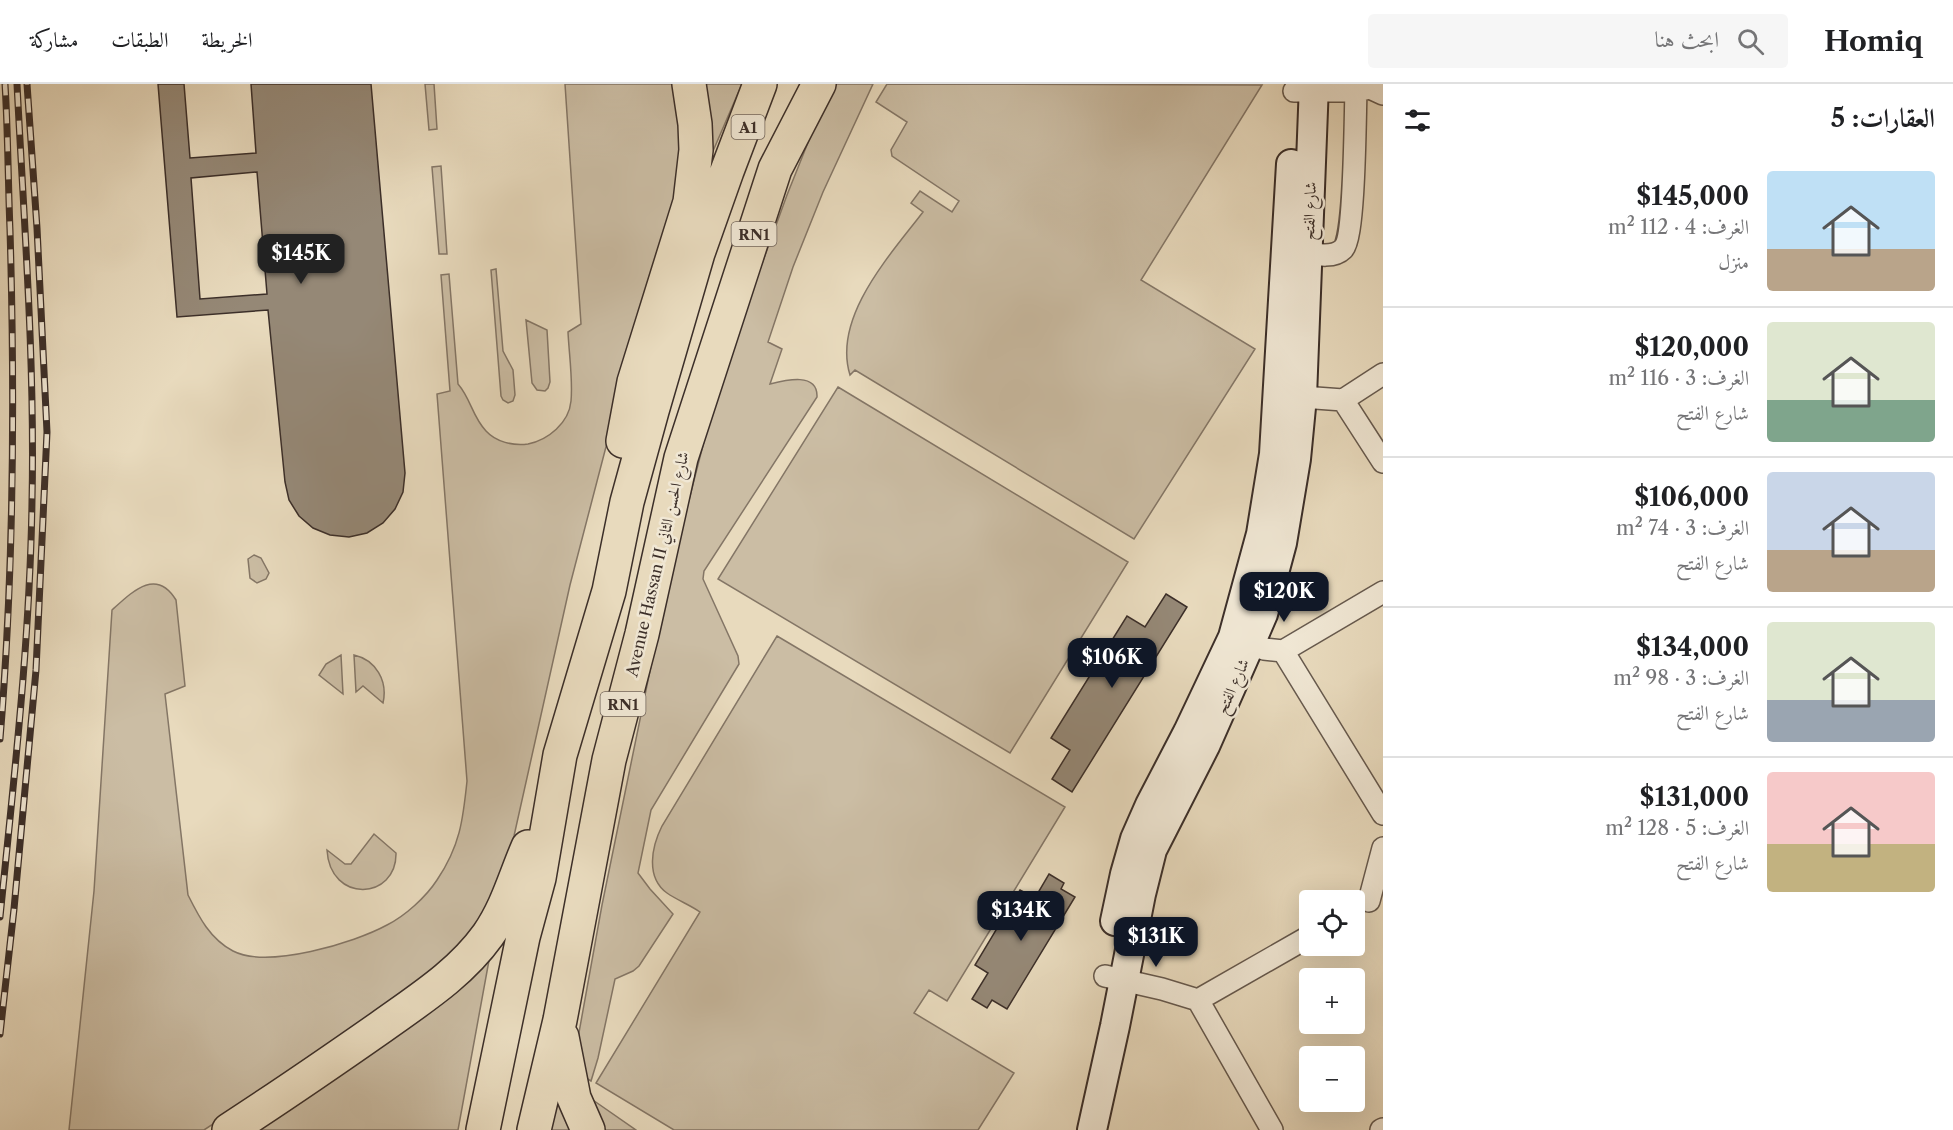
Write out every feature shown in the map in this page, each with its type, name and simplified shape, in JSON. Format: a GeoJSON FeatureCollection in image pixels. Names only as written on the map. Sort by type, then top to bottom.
{"type":"FeatureCollection","features":[{"type":"Feature","properties":{"kind":"highway","name":"RN1"},"geometry":{"type":"LineString","coordinates":[[590,655],[595,593],[634,382],[692,190],[696,133],[689,84]]}},
{"type":"Feature","properties":{"kind":"highway","name":"RN1"},"geometry":{"type":"LineString","coordinates":[[483,1130],[523,937],[539,878],[550,803],[560,756],[609,591],[627,502],[651,411],[698,254],[760,84]]}},
{"type":"Feature","properties":{"kind":"highway","name":"A1"},"geometry":{"type":"LineString","coordinates":[[727,171],[770,84]]}},
{"type":"Feature","properties":{"kind":"highway","name":"A1"},"geometry":{"type":"LineString","coordinates":[[776,169],[803,84]]}},
{"type":"Feature","properties":{"kind":"highway","name":"Avenue Hassan II شارع الحسن الثاني"},"geometry":{"type":"LineString","coordinates":[[534,1130],[560,1020],[609,760],[642,634],[681,458],[776,169],[819,84]]}},
{"type":"Feature","properties":{"kind":"highway"},"geometry":{"type":"LineString","coordinates":[[229,1130],[437,988],[471,957],[489,934],[507,902],[526,853],[550,803]]}},
{"type":"Feature","properties":{"kind":"highway"},"geometry":{"type":"LineString","coordinates":[[560,1020],[574,1098],[588,1130]]}},
{"type":"Feature","properties":{"kind":"street"},"geometry":{"type":"LineString","coordinates":[[1304,88],[1371,89],[1347,243],[1343,250],[1334,254],[1307,253]]}},
{"type":"Feature","properties":{"kind":"street","name":"شارع الفتح"},"geometry":{"type":"LineString","coordinates":[[1290,396],[1307,253],[1304,88]]}},
{"type":"Feature","properties":{"kind":"street","name":"شارع الفتح"},"geometry":{"type":"LineString","coordinates":[[1074,1130],[1114,978],[1141,894],[1152,850],[1177,776],[1214,726],[1242,640],[1263,614],[1282,543],[1296,459],[1290,396],[1291,170],[1304,88]]}},
{"type":"Feature","properties":{"kind":"street"},"geometry":{"type":"LineString","coordinates":[[1290,396],[1343,399],[1383,374]]}},
{"type":"Feature","properties":{"kind":"street"},"geometry":{"type":"LineString","coordinates":[[1343,399],[1383,462]]}},
{"type":"Feature","properties":{"kind":"street"},"geometry":{"type":"LineString","coordinates":[[1242,640],[1264,649],[1283,651],[1383,592]]}},
{"type":"Feature","properties":{"kind":"street"},"geometry":{"type":"LineString","coordinates":[[1283,651],[1383,814]]}},
{"type":"Feature","properties":{"kind":"street"},"geometry":{"type":"LineString","coordinates":[[1369,901],[1383,848]]}},
{"type":"Feature","properties":{"kind":"street"},"geometry":{"type":"LineString","coordinates":[[1114,978],[1198,1000],[1299,942]]}},
{"type":"Feature","properties":{"kind":"street","name":"شارع الفتح"},"geometry":{"type":"LineString","coordinates":[[1092,1130],[1114,978]]}},
{"type":"Feature","properties":{"kind":"street"},"geometry":{"type":"LineString","coordinates":[[1198,1000],[1272,1130]]}},
{"type":"Feature","properties":{"kind":"shaded area"},"geometry":{"type":"Polygon","coordinates":[[[425,84],[434,84],[437,129],[429,130],[425,84]]]}},
{"type":"Feature","properties":{"kind":"shaded area"},"geometry":{"type":"Polygon","coordinates":[[[565,84],[678,84],[681,183],[620,393],[570,585],[498,898],[470,939],[386,1011],[204,1130],[69,1130],[94,891],[112,610],[136,590],[152,584],[160,585],[168,590],[176,600],[185,686],[165,694],[188,895],[201,919],[225,946],[248,956],[288,955],[333,946],[372,932],[401,917],[415,906],[445,868],[451,856],[462,820],[467,781],[437,394],[450,391],[441,275],[449,274],[458,384],[481,425],[495,438],[511,444],[528,444],[543,439],[562,423],[569,409],[572,384],[568,332],[581,324],[565,84]]]}},
{"type":"Feature","properties":{"kind":"shaded area"},"geometry":{"type":"Polygon","coordinates":[[[703,84],[742,84],[710,158],[703,84]]]}},
{"type":"Feature","properties":{"kind":"shaded area"},"geometry":{"type":"Polygon","coordinates":[[[835,84],[873,84],[823,192],[793,267],[768,342],[782,349],[770,384],[792,380],[807,381],[816,389],[817,397],[704,571],[703,579],[738,656],[739,664],[651,810],[638,873],[673,914],[639,966],[615,979],[591,1081],[586,1078],[578,1038],[602,905],[669,578],[720,379],[787,195],[813,130],[835,84]]]}},
{"type":"Feature","properties":{"kind":"shaded area"},"geometry":{"type":"Polygon","coordinates":[[[887,84],[1262,85],[1141,280],[1255,349],[1134,539],[855,370],[850,375],[847,353],[849,331],[857,309],[881,267],[923,212],[911,203],[920,191],[952,212],[959,201],[892,156],[891,150],[907,122],[876,102],[887,84]]]}},
{"type":"Feature","properties":{"kind":"shaded area"},"geometry":{"type":"Polygon","coordinates":[[[441,166],[447,254],[439,254],[432,167],[441,166]]]}},
{"type":"Feature","properties":{"kind":"shaded area"},"geometry":{"type":"Polygon","coordinates":[[[496,269],[503,351],[513,370],[515,395],[513,401],[508,403],[501,396],[491,270],[496,269]]]}},
{"type":"Feature","properties":{"kind":"shaded area"},"geometry":{"type":"Polygon","coordinates":[[[526,320],[547,330],[550,382],[545,391],[537,390],[532,383],[526,320]]]}},
{"type":"Feature","properties":{"kind":"shaded area"},"geometry":{"type":"Polygon","coordinates":[[[838,387],[1128,562],[1010,753],[718,579],[838,387]]]}},
{"type":"Feature","properties":{"kind":"shaded area"},"geometry":{"type":"Polygon","coordinates":[[[254,555],[261,558],[269,573],[266,579],[257,583],[250,578],[248,559],[254,555]]]}},
{"type":"Feature","properties":{"kind":"shaded area"},"geometry":{"type":"Polygon","coordinates":[[[777,636],[1065,807],[947,1001],[929,990],[914,1013],[1014,1073],[978,1130],[674,1130],[596,1083],[700,912],[667,893],[656,879],[653,870],[653,852],[658,834],[777,636]]]}},
{"type":"Feature","properties":{"kind":"shaded area"},"geometry":{"type":"Polygon","coordinates":[[[341,655],[343,694],[319,675],[326,664],[341,655]]]}},
{"type":"Feature","properties":{"kind":"shaded area"},"geometry":{"type":"Polygon","coordinates":[[[354,655],[369,662],[379,673],[384,687],[383,703],[363,686],[356,692],[354,655]]]}},
{"type":"Feature","properties":{"kind":"shaded area"},"geometry":{"type":"Polygon","coordinates":[[[374,834],[396,853],[393,869],[386,880],[375,887],[363,889],[350,887],[339,880],[331,868],[327,850],[345,864],[351,864],[374,834]]]}},
{"type":"Feature","properties":{"kind":"shaded area"},"geometry":{"type":"Polygon","coordinates":[[[492,944],[458,1130],[250,1130],[492,944]]]}},
{"type":"Feature","properties":{"kind":"shaded area"},"geometry":{"type":"Polygon","coordinates":[[[556,1087],[572,1130],[547,1130],[556,1087]]]}},
{"type":"Feature","properties":{"kind":"shaded area"},"geometry":{"type":"Polygon","coordinates":[[[590,1098],[636,1130],[598,1130],[590,1098]]]}},
{"type":"Feature","properties":{"kind":"building"},"geometry":{"type":"Polygon","coordinates":[[[158,84],[184,84],[190,158],[256,153],[251,84],[371,84],[405,473],[403,492],[395,509],[383,523],[367,533],[349,537],[330,535],[313,528],[299,516],[289,500],[285,482],[268,310],[177,317],[158,84]],[[257,172],[191,178],[200,299],[267,294],[257,172]]]}},
{"type":"Feature","properties":{"kind":"building"},"geometry":{"type":"Polygon","coordinates":[[[1166,594],[1187,607],[1072,792],[1052,779],[1070,750],[1051,738],[1127,616],[1145,627],[1166,594]]]}},
{"type":"Feature","properties":{"kind":"building"},"geometry":{"type":"Polygon","coordinates":[[[1049,874],[1064,883],[1061,889],[1075,897],[1007,1009],[992,1000],[987,1008],[972,999],[988,973],[975,965],[1020,890],[1035,898],[1049,874]]]}},
{"type":"Feature","properties":{"kind":"railway"},"geometry":{"type":"LineString","coordinates":[[0,739],[11,549],[13,421],[12,294],[5,84]]}},
{"type":"Feature","properties":{"kind":"railway"},"geometry":{"type":"LineString","coordinates":[[0,917],[25,657],[31,553],[33,449],[30,345],[17,84]]}},
{"type":"Feature","properties":{"kind":"railway"},"geometry":{"type":"LineString","coordinates":[[0,1034],[36,670],[47,432],[27,84]]}}]}
